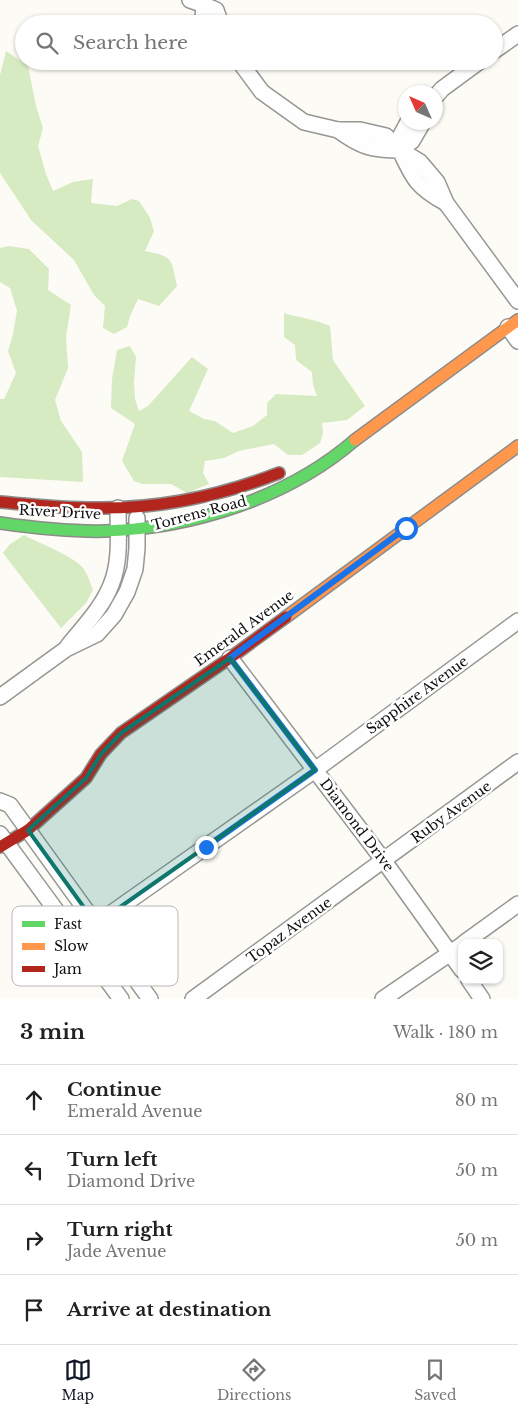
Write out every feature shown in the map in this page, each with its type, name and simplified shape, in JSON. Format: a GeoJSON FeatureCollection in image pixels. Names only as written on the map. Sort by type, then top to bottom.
{"type":"FeatureCollection","features":[{"type":"Feature","properties":{"kind":"main road","name":"Torrens Road"},"geometry":{"type":"LineString","coordinates":[[118,530],[137,529],[205,515],[256,497],[299,478],[328,462],[362,434],[513,324]]}},
{"type":"Feature","properties":{"kind":"main road","name":"Torrens Road"},"geometry":{"type":"LineString","coordinates":[[308,460],[362,434]]}},
{"type":"Feature","properties":{"kind":"main road","name":"Emerald Avenue"},"geometry":{"type":"LineString","coordinates":[[2,841],[28,830],[86,778],[101,754],[121,733],[230,658],[518,446]]}},
{"type":"Feature","properties":{"kind":"main road","name":"Torrens Road"},"geometry":{"type":"LineString","coordinates":[[118,508],[174,503],[224,492],[252,484],[294,467]]}},
{"type":"Feature","properties":{"kind":"main road","name":"River Drive"},"geometry":{"type":"LineString","coordinates":[[0,502],[86,508],[118,508]]}},
{"type":"Feature","properties":{"kind":"main road","name":"River Drive"},"geometry":{"type":"LineString","coordinates":[[0,523],[85,530],[118,530]]}},
{"type":"Feature","properties":{"kind":"street"},"geometry":{"type":"LineString","coordinates":[[202,1],[203,15]]}},
{"type":"Feature","properties":{"kind":"street"},"geometry":{"type":"LineString","coordinates":[[202,1],[216,10],[218,15]]}},
{"type":"Feature","properties":{"kind":"street"},"geometry":{"type":"LineString","coordinates":[[503,45],[518,34]]}},
{"type":"Feature","properties":{"kind":"street"},"geometry":{"type":"LineString","coordinates":[[246,70],[262,92],[304,122],[338,130],[356,143],[381,150],[400,150],[412,141],[418,130]]}},
{"type":"Feature","properties":{"kind":"street"},"geometry":{"type":"LineString","coordinates":[[443,88],[468,70]]}},
{"type":"Feature","properties":{"kind":"street"},"geometry":{"type":"LineString","coordinates":[[404,130],[401,136],[400,150],[417,182],[427,192],[446,203],[518,301]]}},
{"type":"Feature","properties":{"kind":"street"},"geometry":{"type":"LineString","coordinates":[[513,324],[518,342]]}},
{"type":"Feature","properties":{"kind":"street","name":"Torrens Road"},"geometry":{"type":"LineString","coordinates":[[0,697],[66,649],[97,634],[118,607],[127,592],[134,569],[137,548],[136,507]]}},
{"type":"Feature","properties":{"kind":"street","name":"Torrens Road"},"geometry":{"type":"LineString","coordinates":[[66,649],[99,605],[110,586],[116,565],[118,508]]}},
{"type":"Feature","properties":{"kind":"street","name":"Sapphire Avenue"},"geometry":{"type":"LineString","coordinates":[[122,906],[315,770],[518,620]]}},
{"type":"Feature","properties":{"kind":"street","name":"Diamond Drive"},"geometry":{"type":"LineString","coordinates":[[230,658],[384,861],[458,946]]}},
{"type":"Feature","properties":{"kind":"street","name":"Ruby Avenue"},"geometry":{"type":"LineString","coordinates":[[384,861],[518,762]]}},
{"type":"Feature","properties":{"kind":"street"},"geometry":{"type":"LineString","coordinates":[[0,800],[10,805],[83,906]]}},
{"type":"Feature","properties":{"kind":"street"},"geometry":{"type":"LineString","coordinates":[[2,841],[51,906]]}},
{"type":"Feature","properties":{"kind":"street","name":"Topaz Avenue"},"geometry":{"type":"LineString","coordinates":[[193,999],[384,861]]}},
{"type":"Feature","properties":{"kind":"street"},"geometry":{"type":"LineString","coordinates":[[470,939],[518,904]]}},
{"type":"Feature","properties":{"kind":"street"},"geometry":{"type":"LineString","coordinates":[[383,999],[458,948]]}},
{"type":"Feature","properties":{"kind":"street"},"geometry":{"type":"LineString","coordinates":[[472,984],[482,999]]}},
{"type":"Feature","properties":{"kind":"street"},"geometry":{"type":"LineString","coordinates":[[111,986],[121,999]]}},
{"type":"Feature","properties":{"kind":"street"},"geometry":{"type":"LineString","coordinates":[[141,986],[150,999]]}},
{"type":"Feature","properties":{"kind":"highlighted area"},"geometry":{"type":"Polygon","coordinates":[[[230,658],[315,770],[96,924],[28,830],[86,778],[101,754],[121,733],[230,658]]]}},
{"type":"Feature","properties":{"kind":"green space"},"geometry":{"type":"Polygon","coordinates":[[[6,51],[15,57],[15,70],[29,70],[36,106],[43,128],[38,146],[53,191],[73,182],[93,179],[91,203],[117,206],[132,199],[139,201],[150,218],[154,231],[145,251],[166,257],[172,264],[177,286],[159,306],[138,299],[127,327],[114,334],[103,328],[105,306],[94,295],[74,260],[31,220],[0,173],[0,75],[6,51]]]}},
{"type":"Feature","properties":{"kind":"green space"},"geometry":{"type":"Polygon","coordinates":[[[9,246],[29,249],[49,269],[48,290],[71,305],[66,337],[68,368],[55,400],[61,421],[82,452],[83,482],[0,477],[0,399],[4,399],[16,373],[8,351],[17,311],[10,288],[0,282],[0,248],[9,246]]]}},
{"type":"Feature","properties":{"kind":"green space"},"geometry":{"type":"Polygon","coordinates":[[[284,313],[330,326],[333,360],[365,406],[347,420],[322,423],[323,433],[320,443],[302,455],[288,455],[274,444],[239,451],[224,458],[205,461],[203,473],[209,484],[187,493],[171,484],[142,484],[134,481],[122,461],[135,424],[111,408],[112,379],[117,350],[130,346],[136,357],[134,383],[135,399],[139,411],[148,406],[192,357],[208,369],[189,411],[204,419],[215,421],[233,433],[253,426],[267,415],[267,403],[276,394],[317,396],[313,385],[312,372],[296,360],[295,345],[284,337],[284,313]]]}},
{"type":"Feature","properties":{"kind":"green space"},"geometry":{"type":"Polygon","coordinates":[[[24,535],[78,563],[89,579],[93,590],[86,603],[61,628],[3,553],[9,545],[24,535]]]}},
{"type":"Feature","properties":{"kind":"traffic: fast"},"geometry":{"type":"LineString","coordinates":[[0,523],[79,531],[139,529],[172,524],[238,506],[270,493],[300,478],[329,460],[355,440]]}},
{"type":"Feature","properties":{"kind":"traffic: slow"},"geometry":{"type":"LineString","coordinates":[[355,440],[518,320]]}},
{"type":"Feature","properties":{"kind":"traffic: slow"},"geometry":{"type":"LineString","coordinates":[[286,617],[518,446]]}},
{"type":"Feature","properties":{"kind":"traffic: jam"},"geometry":{"type":"LineString","coordinates":[[0,502],[77,508],[148,506],[215,494],[279,473]]}},
{"type":"Feature","properties":{"kind":"traffic: jam"},"geometry":{"type":"LineString","coordinates":[[0,847],[28,830],[86,778],[101,754],[121,733],[286,617]]}},
{"type":"Feature","properties":{"kind":"route"},"geometry":{"type":"LineString","coordinates":[[206,847],[315,770],[230,658],[406,528]]}}]}
